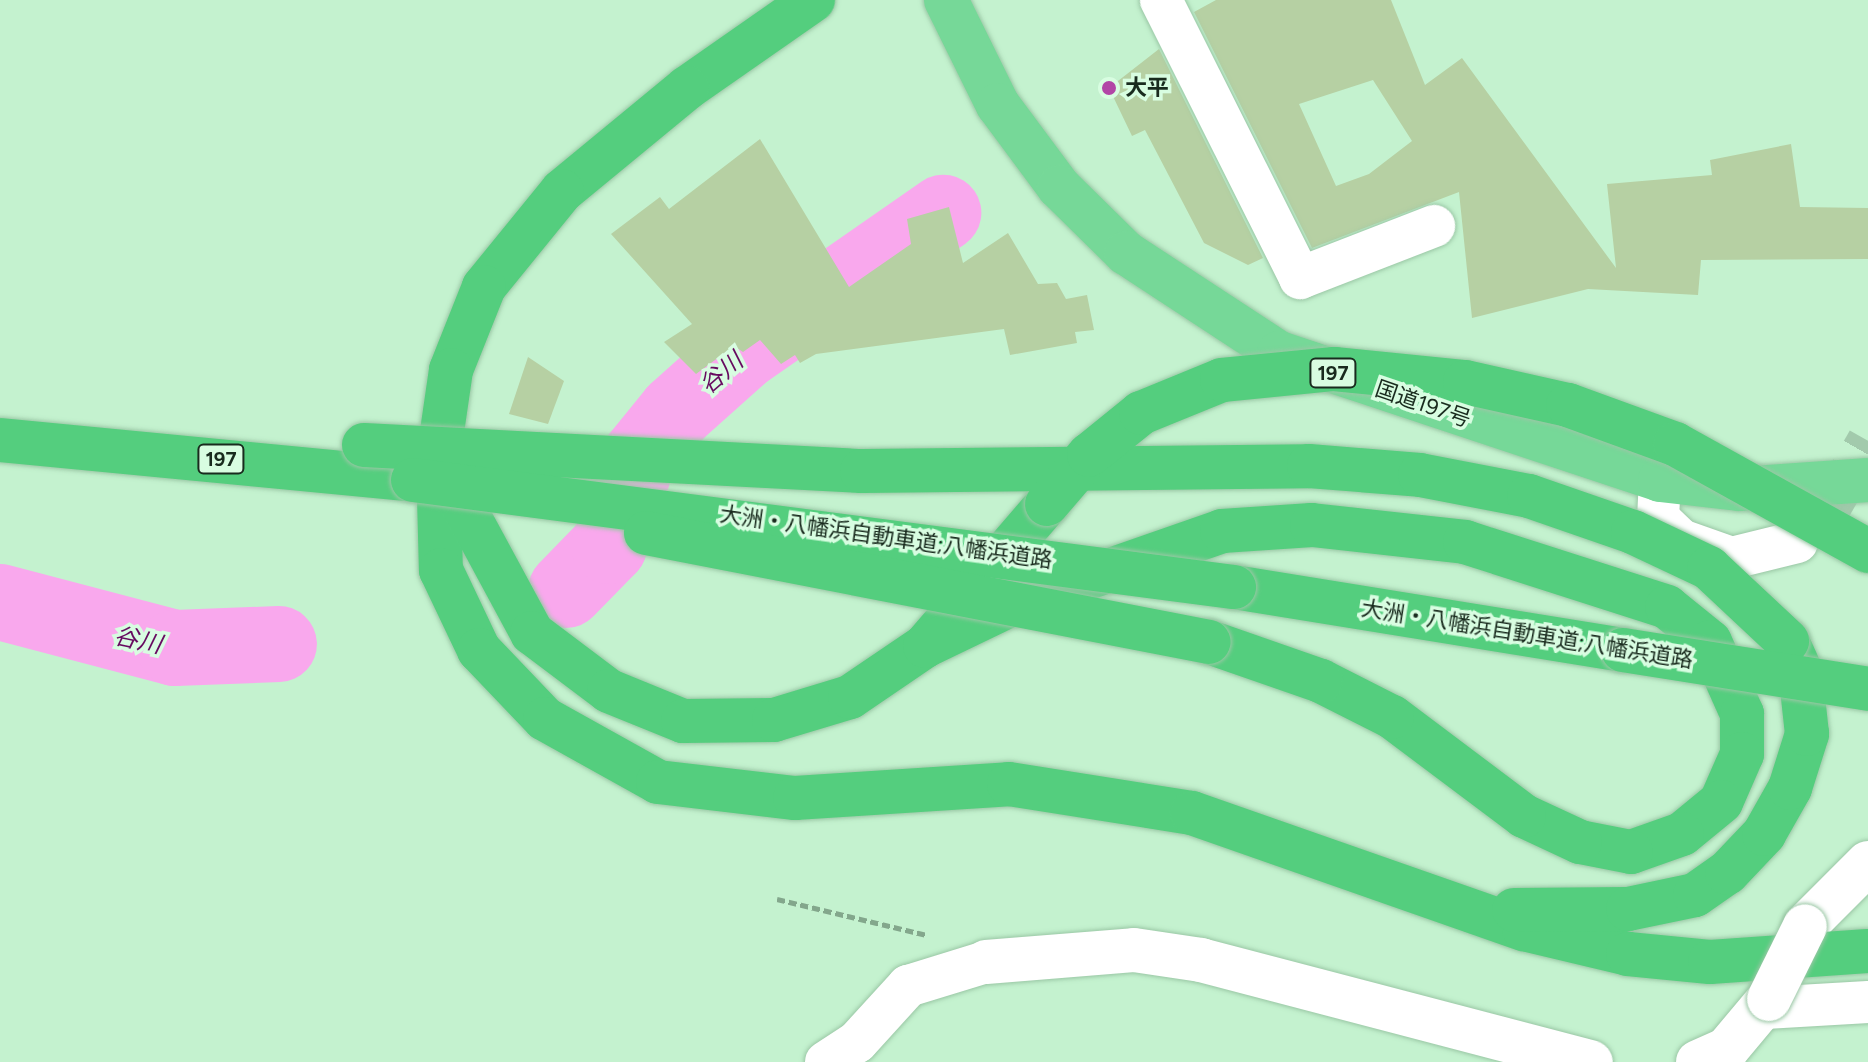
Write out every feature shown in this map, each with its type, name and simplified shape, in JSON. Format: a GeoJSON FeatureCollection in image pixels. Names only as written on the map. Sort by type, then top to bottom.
{"type":"FeatureCollection","features":[{"type":"Feature","properties":{"kind":"highway"},"geometry":{"type":"LineString","coordinates":[[813,0],[687,88],[552,203],[484,287],[451,370],[426,469],[441,570],[479,650],[545,719],[658,782],[795,798],[1009,784],[1192,813],[1473,911],[1628,954],[1710,962],[1868,951]]}},
{"type":"Feature","properties":{"kind":"highway","name":"国道197号"},"geometry":{"type":"LineString","coordinates":[[946,0],[998,105],[1059,187],[1179,293],[1279,353],[1660,480],[1740,489],[1868,480]]}},
{"type":"Feature","properties":{"kind":"highway"},"geometry":{"type":"LineString","coordinates":[[925,646],[1089,455],[1141,413],[1222,380],[1334,369],[1465,382],[1568,405],[1675,444],[1868,551]]}},
{"type":"Feature","properties":{"kind":"highway"},"geometry":{"type":"LineString","coordinates":[[0,440],[360,459],[862,471],[1309,466],[1420,475],[1529,496],[1633,532],[1709,568],[1777,657],[1800,670],[1807,734],[1790,788],[1764,834],[1727,873],[1695,895],[1628,909],[1473,911]]}},
{"type":"Feature","properties":{"kind":"highway","name":"大洲・八幡浜自動車道;八幡浜道路"},"geometry":{"type":"LineString","coordinates":[[360,459],[1234,587],[1623,650],[1777,657],[1868,689]]}},
{"type":"Feature","properties":{"kind":"highway"},"geometry":{"type":"LineString","coordinates":[[426,469],[532,633],[609,691],[683,721],[774,720],[850,697],[925,646],[1052,589],[1222,531],[1312,525],[1465,542],[1667,607],[1710,642],[1742,714],[1742,754],[1721,802],[1682,834],[1631,852],[1618,850],[1524,816],[1392,717],[1321,681],[1209,642],[1123,620],[573,520],[426,469]]}},
{"type":"Feature","properties":{"kind":"street"},"geometry":{"type":"LineString","coordinates":[[1161,0],[1300,278],[1434,226]]}},
{"type":"Feature","properties":{"kind":"street"},"geometry":{"type":"LineString","coordinates":[[1660,480],[1658,518],[1681,540],[1732,558],[1797,542]]}},
{"type":"Feature","properties":{"kind":"street"},"geometry":{"type":"LineString","coordinates":[[1698,1062],[1727,1049],[1767,1004],[1805,926],[1868,863]]}},
{"type":"Feature","properties":{"kind":"street"},"geometry":{"type":"LineString","coordinates":[[826,1062],[857,1042],[908,986],[986,962],[1134,950],[1201,960],[1591,1062]]}},
{"type":"Feature","properties":{"kind":"street"},"geometry":{"type":"LineString","coordinates":[[1767,1004],[1868,1002]]}},
{"type":"Feature","properties":{"kind":"path"},"geometry":{"type":"LineString","coordinates":[[777,899],[954,941],[986,962]]}},
{"type":"Feature","properties":{"kind":"building"},"geometry":{"type":"Polygon","coordinates":[[[1216,0],[1391,0],[1425,85],[1462,58],[1616,268],[1607,184],[1712,175],[1710,160],[1791,144],[1800,207],[1868,208],[1868,259],[1701,260],[1698,295],[1588,289],[1472,318],[1459,192],[1312,248],[1194,12],[1216,0]],[[1373,80],[1299,104],[1336,186],[1369,174],[1412,141],[1373,80]]]}},
{"type":"Feature","properties":{"kind":"building"},"geometry":{"type":"Polygon","coordinates":[[[1159,49],[1263,258],[1248,265],[1204,243],[1145,130],[1132,136],[1109,88],[1159,49]]]}},
{"type":"Feature","properties":{"kind":"building"},"geometry":{"type":"Polygon","coordinates":[[[760,139],[849,287],[911,244],[907,219],[949,207],[963,263],[1008,233],[1038,284],[1057,283],[1066,299],[1087,295],[1094,330],[1075,332],[1077,343],[1010,355],[1004,329],[816,354],[800,363],[795,355],[781,364],[760,340],[743,352],[734,346],[696,374],[664,342],[692,324],[611,234],[660,197],[669,209],[760,139]]]}},
{"type":"Feature","properties":{"kind":"building"},"geometry":{"type":"Polygon","coordinates":[[[528,357],[564,381],[548,424],[509,414],[528,357]]]}},
{"type":"Feature","properties":{"kind":"waterway","name":"谷川"},"geometry":{"type":"LineString","coordinates":[[566,590],[609,546],[638,459],[676,412],[743,352],[943,213]]}},
{"type":"Feature","properties":{"kind":"waterway","name":"谷川"},"geometry":{"type":"LineString","coordinates":[[0,602],[175,648],[279,644]]}},
{"type":"Feature","properties":{"kind":"tunnel"},"geometry":{"type":"LineString","coordinates":[[1831,506],[1868,441]]}},
{"type":"Feature","properties":{"kind":"place","name":"大平"},"geometry":{"type":"Point","coordinates":[1109,88]}}]}
